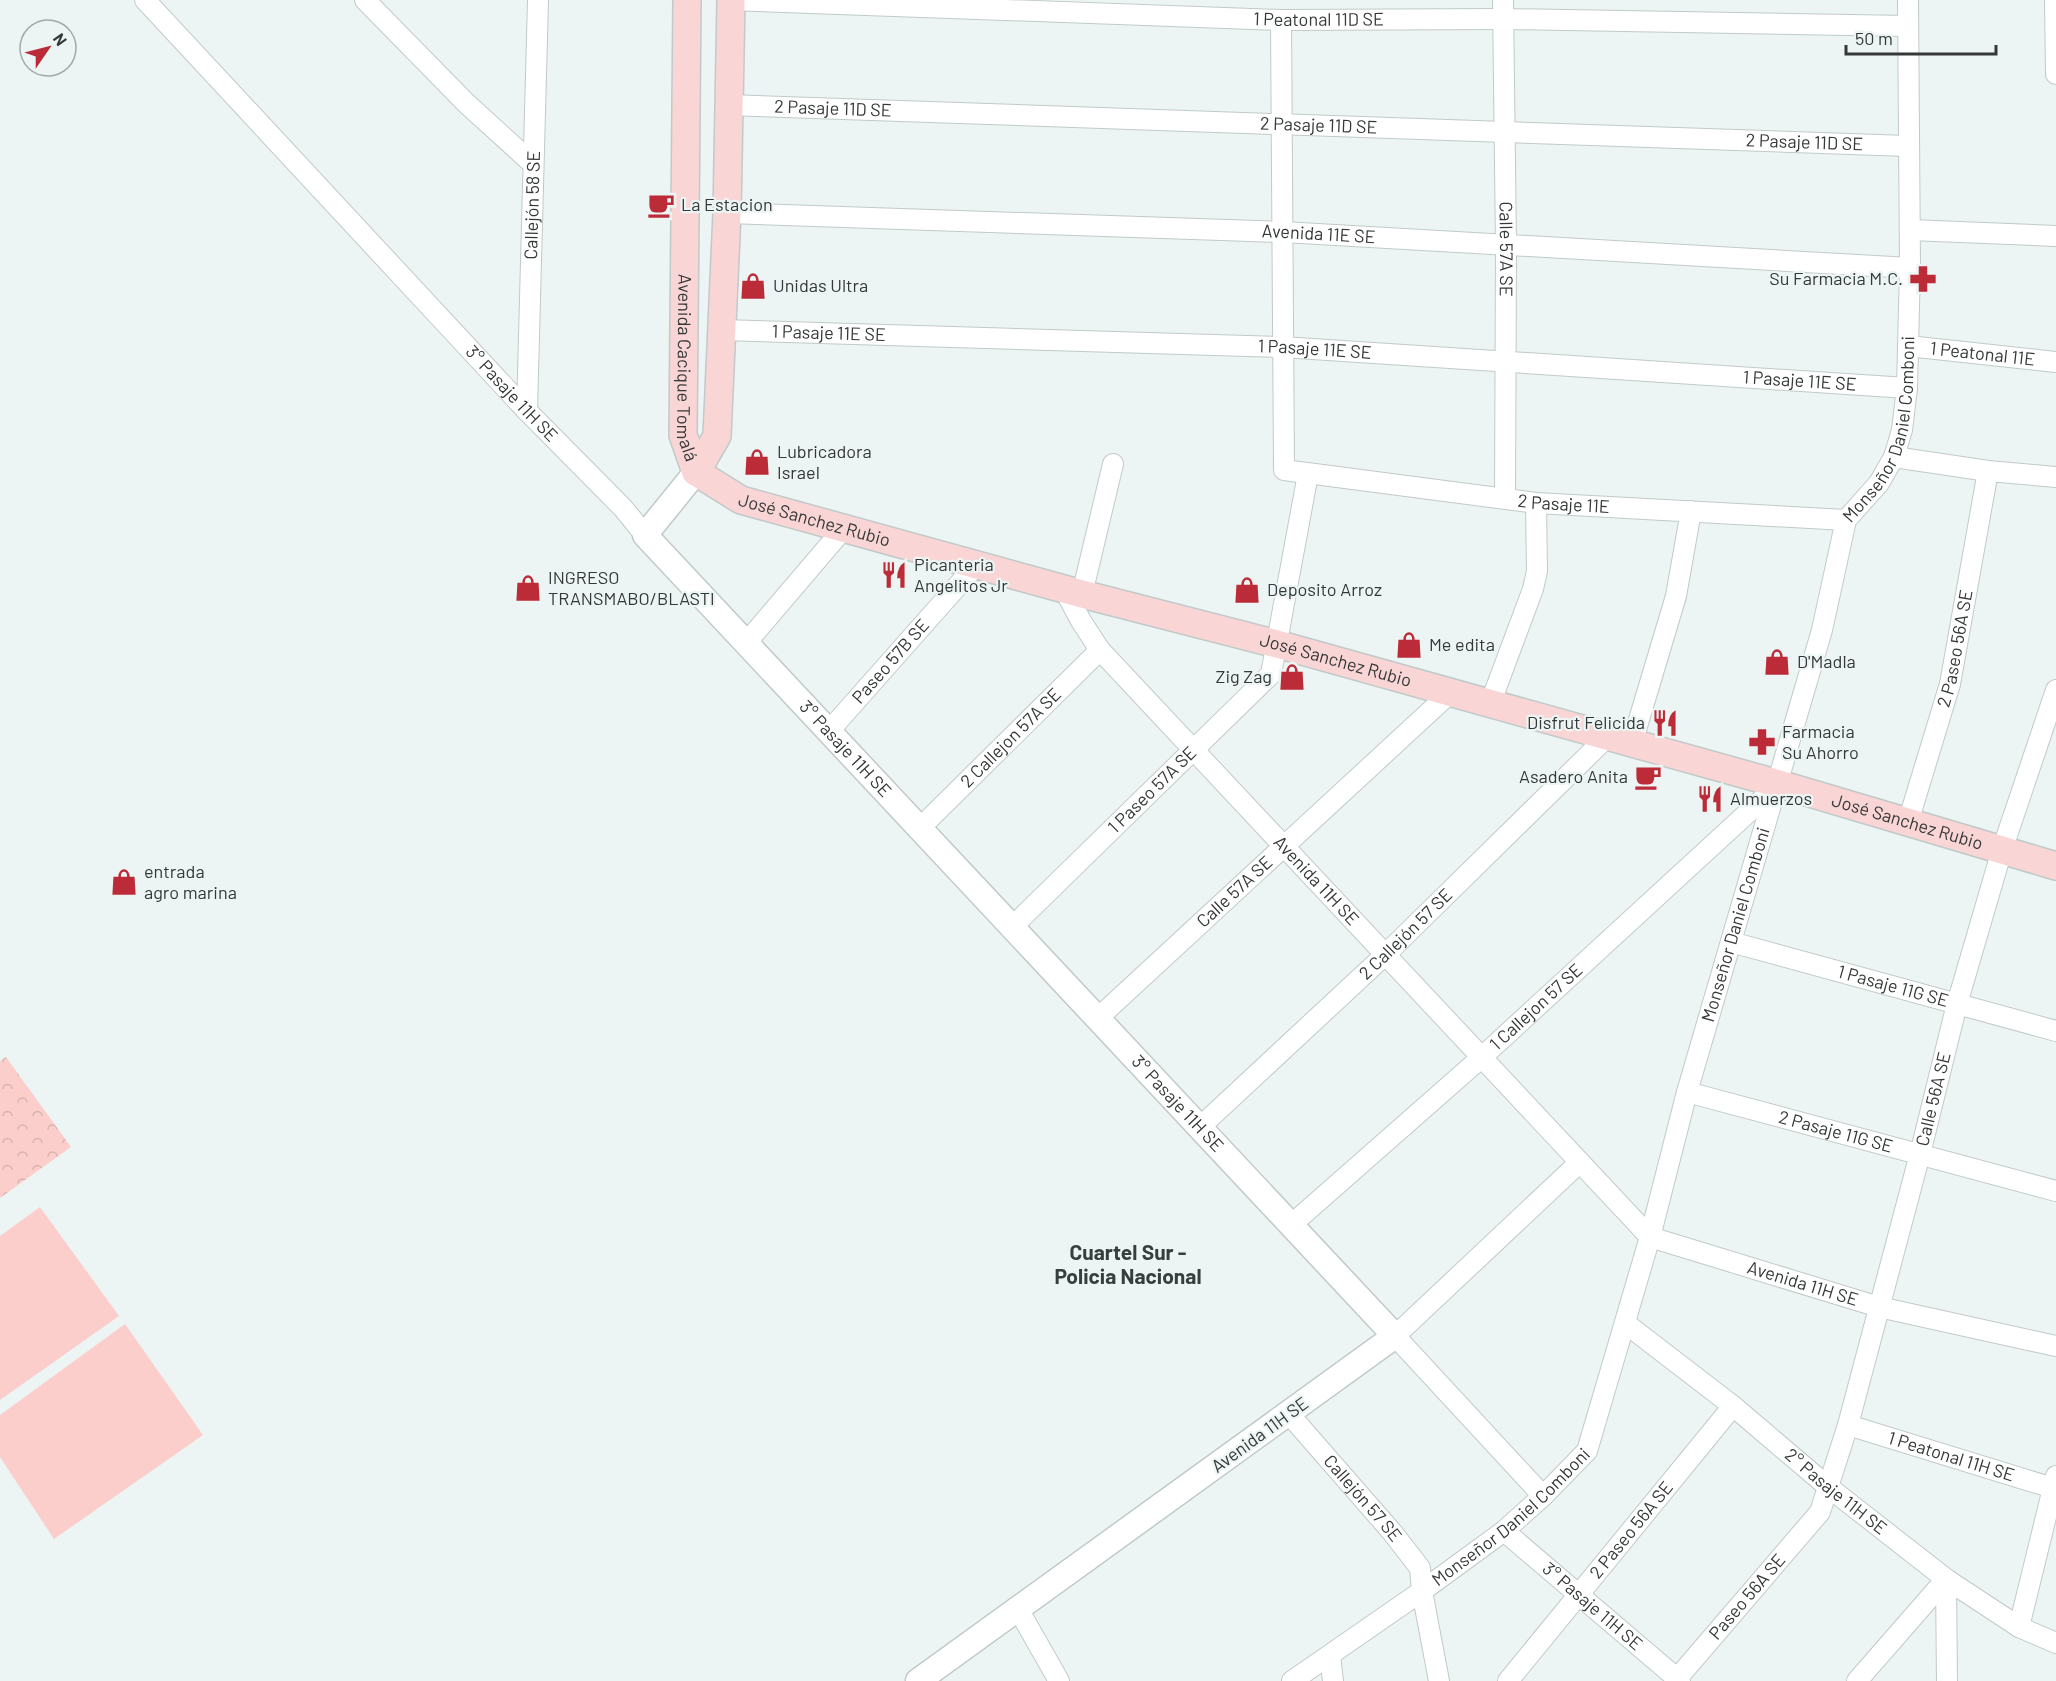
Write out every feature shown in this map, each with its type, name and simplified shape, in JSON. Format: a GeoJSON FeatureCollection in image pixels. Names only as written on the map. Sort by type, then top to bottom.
{"type":"FeatureCollection","features":[{"type":"Feature","properties":{"kind":"main road","name":"Avenida Cacique Tomalá"},"geometry":{"type":"LineString","coordinates":[[687,0],[683,435],[696,472]]}},
{"type":"Feature","properties":{"kind":"main road","name":"Avenida Cacique Tomalá"},"geometry":{"type":"LineString","coordinates":[[696,472],[717,436],[727,213],[731,0]]}},
{"type":"Feature","properties":{"kind":"main road","name":"José Sanchez Rubio"},"geometry":{"type":"LineString","coordinates":[[696,472],[741,500],[1276,644],[1779,784],[2056,866]]}},
{"type":"Feature","properties":{"kind":"street","name":"3° Pasaje 11H SE"},"geometry":{"type":"LineString","coordinates":[[145,0],[527,411],[623,508],[645,535],[1543,1496]]}},
{"type":"Feature","properties":{"kind":"street"},"geometry":{"type":"LineString","coordinates":[[365,0],[466,104],[533,164]]}},
{"type":"Feature","properties":{"kind":"street","name":"Callejón 58 SE"},"geometry":{"type":"LineString","coordinates":[[527,411],[538,0]]}},
{"type":"Feature","properties":{"kind":"street","name":"1 Peatonal 11D SE"},"geometry":{"type":"LineString","coordinates":[[731,0],[1036,6],[1281,20],[1503,10],[1908,26]]}},
{"type":"Feature","properties":{"kind":"street","name":"Monseñor Daniel Comboni"},"geometry":{"type":"LineString","coordinates":[[1292,1681],[1504,1531],[1543,1496],[1587,1451],[1650,1237],[1687,1092],[1779,784],[1822,630],[1846,520],[1879,483],[1894,456],[1902,430],[1907,388],[1910,268],[1908,0]]}},
{"type":"Feature","properties":{"kind":"street"},"geometry":{"type":"LineString","coordinates":[[2055,0],[2056,74]]}},
{"type":"Feature","properties":{"kind":"street","name":"Calle 57A SE"},"geometry":{"type":"LineString","coordinates":[[1503,10],[1506,246],[1505,498]]}},
{"type":"Feature","properties":{"kind":"street"},"geometry":{"type":"LineString","coordinates":[[1281,20],[1282,347]]}},
{"type":"Feature","properties":{"kind":"street","name":"2 Pasaje 11D SE"},"geometry":{"type":"LineString","coordinates":[[729,105],[1908,146]]}},
{"type":"Feature","properties":{"kind":"street","name":"Avenida 11E SE"},"geometry":{"type":"LineString","coordinates":[[727,213],[1283,232],[1910,268]]}},
{"type":"Feature","properties":{"kind":"street"},"geometry":{"type":"LineString","coordinates":[[1910,230],[2056,236]]}},
{"type":"Feature","properties":{"kind":"street","name":"1 Pasaje 11E SE"},"geometry":{"type":"LineString","coordinates":[[721,330],[1282,347],[1907,388]]}},
{"type":"Feature","properties":{"kind":"street","name":"1 Peatonal 11E"},"geometry":{"type":"LineString","coordinates":[[1908,346],[2056,362]]}},
{"type":"Feature","properties":{"kind":"street","name":"2 Pasaje 11E"},"geometry":{"type":"LineString","coordinates":[[1282,347],[1284,470],[1505,498],[1536,504],[1846,520]]}},
{"type":"Feature","properties":{"kind":"street"},"geometry":{"type":"LineString","coordinates":[[1894,456],[1988,471],[2056,477]]}},
{"type":"Feature","properties":{"kind":"street"},"geometry":{"type":"LineString","coordinates":[[1073,591],[1113,464]]}},
{"type":"Feature","properties":{"kind":"street","name":"2 Paseo 56A SE"},"geometry":{"type":"LineString","coordinates":[[1908,822],[1950,684],[1988,471]]}},
{"type":"Feature","properties":{"kind":"street"},"geometry":{"type":"LineString","coordinates":[[645,535],[696,472]]}},
{"type":"Feature","properties":{"kind":"street","name":"1 Paseo 57A SE"},"geometry":{"type":"LineString","coordinates":[[1012,927],[1271,674],[1308,474]]}},
{"type":"Feature","properties":{"kind":"street"},"geometry":{"type":"LineString","coordinates":[[1490,704],[1533,589],[1537,571],[1536,504]]}},
{"type":"Feature","properties":{"kind":"street","name":"2 Callejón 57 SE"},"geometry":{"type":"LineString","coordinates":[[1200,1127],[1620,740],[1676,596],[1691,511]]}},
{"type":"Feature","properties":{"kind":"street"},"geometry":{"type":"LineString","coordinates":[[746,643],[845,527]]}},
{"type":"Feature","properties":{"kind":"street","name":"Paseo 57B SE"},"geometry":{"type":"LineString","coordinates":[[829,731],[977,564]]}},
{"type":"Feature","properties":{"kind":"street","name":"Avenida 11H SE"},"geometry":{"type":"LineString","coordinates":[[1073,591],[1081,621],[1100,650],[1650,1237],[1879,1307],[2056,1346]]}},
{"type":"Feature","properties":{"kind":"street","name":"2 Callejon 57A SE"},"geometry":{"type":"LineString","coordinates":[[920,828],[1100,650]]}},
{"type":"Feature","properties":{"kind":"street","name":"Calle 56A SE"},"geometry":{"type":"LineString","coordinates":[[1820,1512],[1848,1425],[1957,1004],[2002,850],[2056,690]]}},
{"type":"Feature","properties":{"kind":"street","name":"Calle 57A SE"},"geometry":{"type":"LineString","coordinates":[[1098,1018],[1450,693]]}},
{"type":"Feature","properties":{"kind":"street","name":"1 Callejon 57 SE"},"geometry":{"type":"LineString","coordinates":[[1292,1225],[1482,1057],[1779,784]]}},
{"type":"Feature","properties":{"kind":"street","name":"1 Pasaje 11G SE"},"geometry":{"type":"LineString","coordinates":[[1731,942],[2056,1031]]}},
{"type":"Feature","properties":{"kind":"street","name":"2 Pasaje 11G SE"},"geometry":{"type":"LineString","coordinates":[[1687,1092],[2056,1191]]}},
{"type":"Feature","properties":{"kind":"street","name":"Avenida 11H SE"},"geometry":{"type":"LineString","coordinates":[[918,1681],[1395,1336],[1580,1162]]}},
{"type":"Feature","properties":{"kind":"street","name":"2° Pasaje 11H SE"},"geometry":{"type":"LineString","coordinates":[[1625,1323],[1733,1406],[1827,1486],[1946,1579],[2019,1627],[2056,1643]]}},
{"type":"Feature","properties":{"kind":"street","name":"2 Paseo 56A SE"},"geometry":{"type":"LineString","coordinates":[[1508,1681],[1733,1406]]}},
{"type":"Feature","properties":{"kind":"street","name":"Callejón 57 SE"},"geometry":{"type":"LineString","coordinates":[[1289,1414],[1392,1532],[1420,1568],[1422,1591],[1439,1681]]}},
{"type":"Feature","properties":{"kind":"street","name":"1 Peatonal 11H SE"},"geometry":{"type":"LineString","coordinates":[[1848,1425],[2055,1484]]}},
{"type":"Feature","properties":{"kind":"street"},"geometry":{"type":"LineString","coordinates":[[2019,1627],[2055,1484]]}},
{"type":"Feature","properties":{"kind":"street","name":"Paseo 56A SE"},"geometry":{"type":"LineString","coordinates":[[1677,1680],[1820,1512]]}},
{"type":"Feature","properties":{"kind":"street","name":"3° Pasaje 11H SE"},"geometry":{"type":"LineString","coordinates":[[1504,1531],[1677,1680]]}},
{"type":"Feature","properties":{"kind":"street"},"geometry":{"type":"LineString","coordinates":[[1857,1681],[1946,1579]]}},
{"type":"Feature","properties":{"kind":"street"},"geometry":{"type":"LineString","coordinates":[[1946,1579],[1947,1681]]}},
{"type":"Feature","properties":{"kind":"street"},"geometry":{"type":"LineString","coordinates":[[1018,1609],[1059,1681]]}},
{"type":"Feature","properties":{"kind":"street"},"geometry":{"type":"LineString","coordinates":[[1330,1656],[1333,1681]]}},
{"type":"Feature","properties":{"kind":"green space"},"geometry":{"type":"Polygon","coordinates":[[[6,1057],[71,1147],[0,1198],[0,1061],[6,1057]]]}},
{"type":"Feature","properties":{"kind":"green space"},"geometry":{"type":"Polygon","coordinates":[[[40,1207],[119,1316],[0,1400],[0,1236],[40,1207]]]}},
{"type":"Feature","properties":{"kind":"green space"},"geometry":{"type":"Polygon","coordinates":[[[125,1324],[203,1435],[54,1539],[0,1457],[0,1415],[125,1324]]]}},
{"type":"Feature","properties":{"kind":"place","name":"La Estacion"},"geometry":{"type":"Point","coordinates":[661,205]}},
{"type":"Feature","properties":{"kind":"place","name":"Su Farmacia M.C."},"geometry":{"type":"Point","coordinates":[1923,279]}},
{"type":"Feature","properties":{"kind":"place","name":"Unidas Ultra"},"geometry":{"type":"Point","coordinates":[753,286]}},
{"type":"Feature","properties":{"kind":"place","name":"Lubricadora Israel"},"geometry":{"type":"Point","coordinates":[757,462]}},
{"type":"Feature","properties":{"kind":"place","name":"Picanteria Angelitos Jr"},"geometry":{"type":"Point","coordinates":[894,575]}},
{"type":"Feature","properties":{"kind":"place","name":"INGRESO TRANSMABO/BLASTI"},"geometry":{"type":"Point","coordinates":[528,588]}},
{"type":"Feature","properties":{"kind":"place","name":"Deposito Arroz"},"geometry":{"type":"Point","coordinates":[1247,590]}},
{"type":"Feature","properties":{"kind":"place","name":"Me edita"},"geometry":{"type":"Point","coordinates":[1409,645]}},
{"type":"Feature","properties":{"kind":"place","name":"D'Madla"},"geometry":{"type":"Point","coordinates":[1777,662]}},
{"type":"Feature","properties":{"kind":"place","name":"Zig Zag"},"geometry":{"type":"Point","coordinates":[1292,677]}},
{"type":"Feature","properties":{"kind":"place","name":"Disfrut Felicida"},"geometry":{"type":"Point","coordinates":[1665,723]}},
{"type":"Feature","properties":{"kind":"place","name":"Farmacia Su Ahorro"},"geometry":{"type":"Point","coordinates":[1762,742]}},
{"type":"Feature","properties":{"kind":"place","name":"Asadero Anita"},"geometry":{"type":"Point","coordinates":[1648,777]}},
{"type":"Feature","properties":{"kind":"place","name":"Almuerzos"},"geometry":{"type":"Point","coordinates":[1710,799]}},
{"type":"Feature","properties":{"kind":"place","name":"entrada agro marina"},"geometry":{"type":"Point","coordinates":[124,882]}},
{"type":"Feature","properties":{"kind":"district","name":"Cuartel Sur - Policia Nacional"},"geometry":{"type":"Point","coordinates":[1128,1265]}}]}
